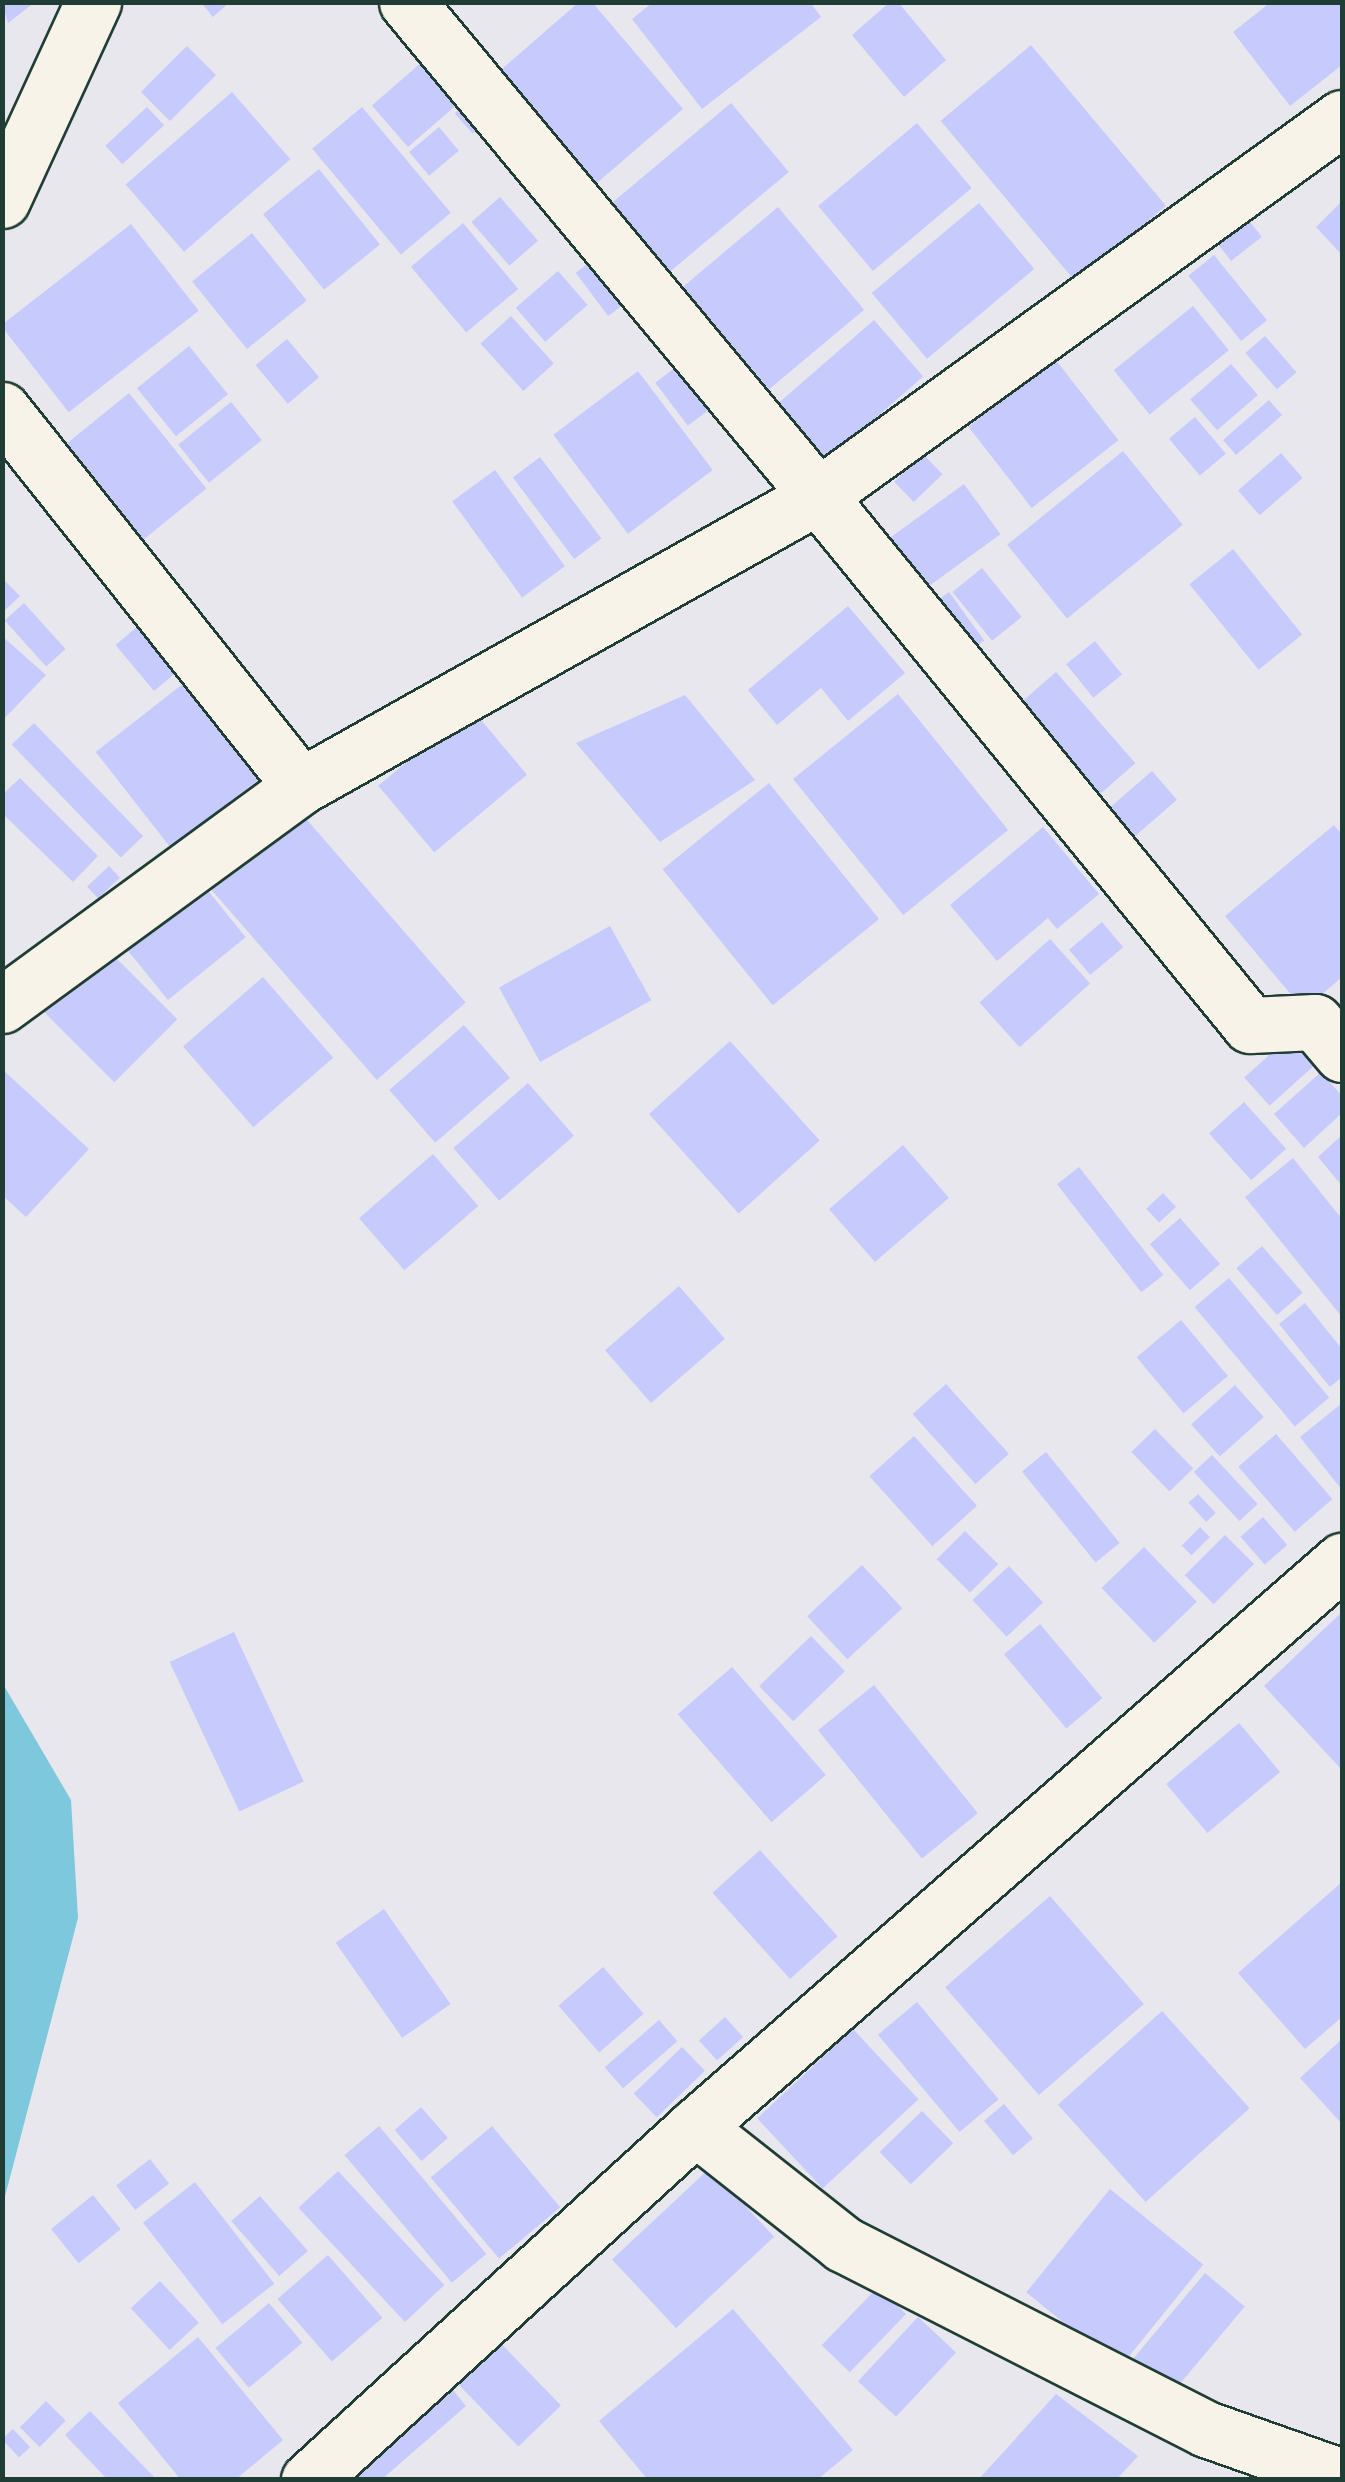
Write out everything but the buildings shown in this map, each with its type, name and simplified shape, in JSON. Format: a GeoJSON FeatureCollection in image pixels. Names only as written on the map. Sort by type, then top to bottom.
{"type":"FeatureCollection","features":[{"type":"Feature","properties":{"kind":"street"},"geometry":{"type":"LineString","coordinates":[[2,200],[93,2]]}},
{"type":"Feature","properties":{"kind":"street"},"geometry":{"type":"LineString","coordinates":[[407,2],[818,496],[1250,1025],[1314,1022],[1342,1054]]}},
{"type":"Feature","properties":{"kind":"street"},"geometry":{"type":"LineString","coordinates":[[2,1005],[301,786],[818,496],[1342,118]]}},
{"type":"Feature","properties":{"kind":"street"},"geometry":{"type":"LineString","coordinates":[[2,410],[301,786]]}},
{"type":"Feature","properties":{"kind":"street"},"geometry":{"type":"LineString","coordinates":[[310,2480],[695,2127],[1342,1560]]}},
{"type":"Feature","properties":{"kind":"street"},"geometry":{"type":"LineString","coordinates":[[695,2127],[843,2244],[1206,2429],[1342,2478]]}},
{"type":"Feature","properties":{"kind":"water"},"geometry":{"type":"Polygon","coordinates":[[[3,1684],[71,1800],[78,1918],[3,2204],[3,1684]]]}}]}
